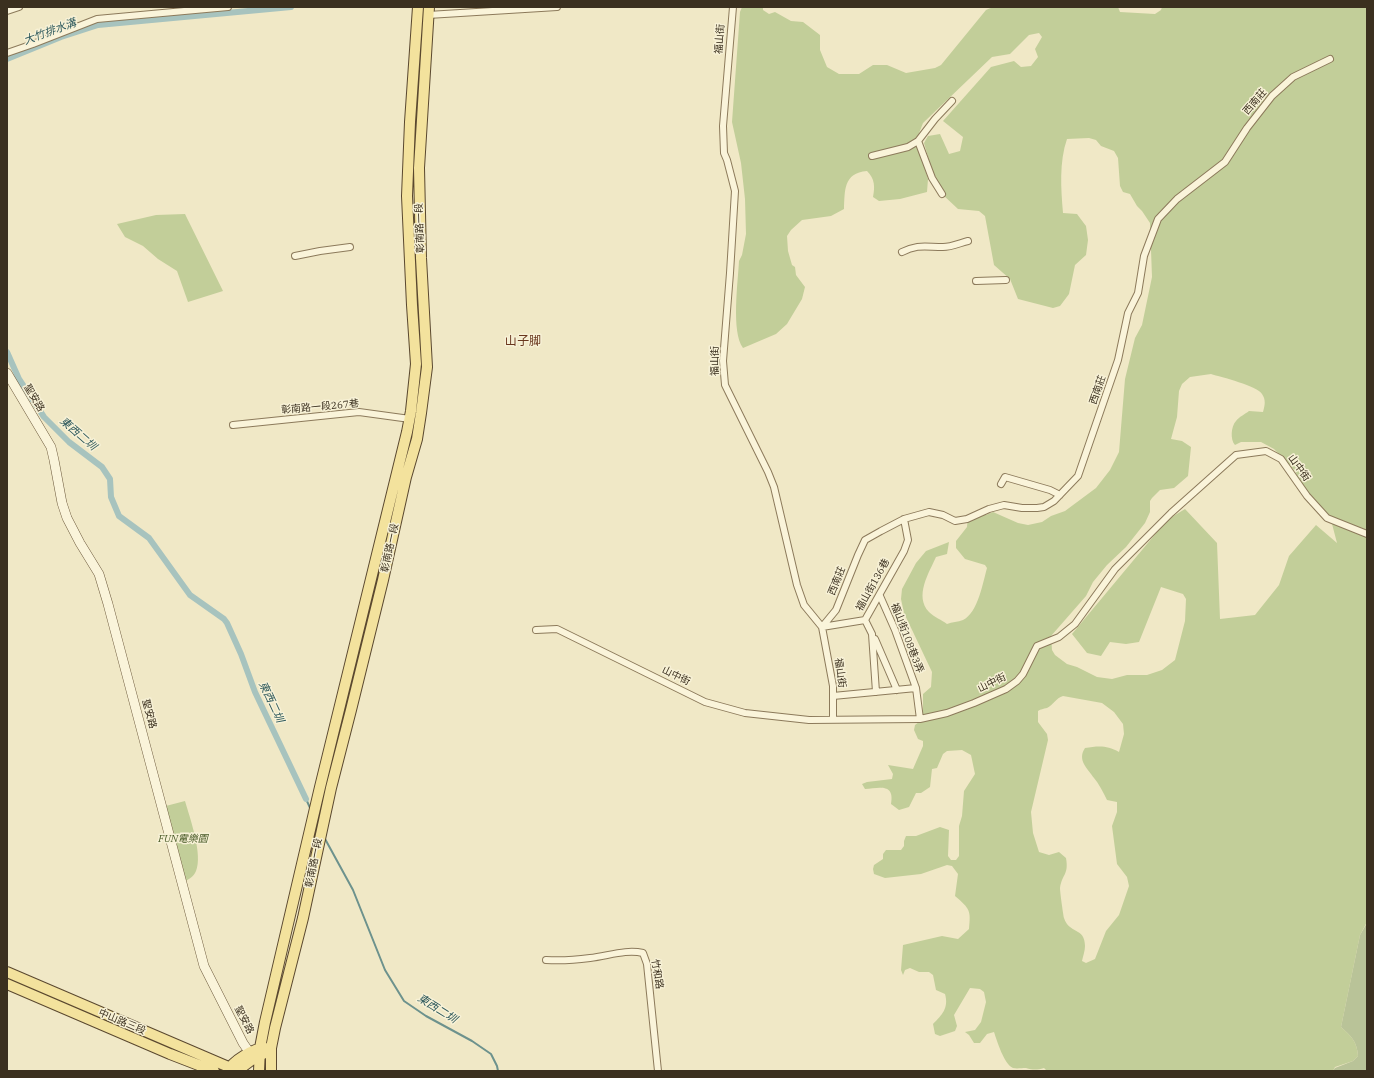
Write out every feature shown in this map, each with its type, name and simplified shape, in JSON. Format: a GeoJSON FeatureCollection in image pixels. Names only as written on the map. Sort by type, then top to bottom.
{"type":"FeatureCollection","features":[{"type":"Feature","properties":{"kind":"main road"},"geometry":{"type":"LineString","coordinates":[[418,11],[428,9]]}},
{"type":"Feature","properties":{"kind":"main road","name":"彰南路一段"},"geometry":{"type":"LineString","coordinates":[[271,1071],[271,1048],[303,918],[331,788],[383,580],[406,477],[417,439],[421,413],[427,366],[421,258],[419,168],[428,9]]}},
{"type":"Feature","properties":{"kind":"main road","name":"彰南路一段"},"geometry":{"type":"LineString","coordinates":[[256,1059],[410,419],[416,364],[407,196],[410,122],[418,11]]}},
{"type":"Feature","properties":{"kind":"main road","name":"中山路三段"},"geometry":{"type":"LineString","coordinates":[[7,972],[234,1070]]}},
{"type":"Feature","properties":{"kind":"main road","name":"中山路三段"},"geometry":{"type":"LineString","coordinates":[[7,984],[170,1054],[214,1071]]}},
{"type":"Feature","properties":{"kind":"main road"},"geometry":{"type":"LineString","coordinates":[[234,1070],[256,1059],[271,1048]]}},
{"type":"Feature","properties":{"kind":"street"},"geometry":{"type":"LineString","coordinates":[[7,11],[19,7]]}},
{"type":"Feature","properties":{"kind":"street"},"geometry":{"type":"LineString","coordinates":[[7,53],[97,19],[228,7]]}},
{"type":"Feature","properties":{"kind":"street"},"geometry":{"type":"LineString","coordinates":[[428,9],[435,7]]}},
{"type":"Feature","properties":{"kind":"street"},"geometry":{"type":"LineString","coordinates":[[428,9],[464,10],[557,7]]}},
{"type":"Feature","properties":{"kind":"street","name":"福山街"},"geometry":{"type":"LineString","coordinates":[[733,7],[723,126],[724,153],[735,191],[723,360],[725,385],[772,482],[797,585],[804,605],[822,627],[833,686],[833,720]]}},
{"type":"Feature","properties":{"kind":"street","name":"西南莊"},"geometry":{"type":"LineString","coordinates":[[822,627],[836,610],[865,540],[904,519],[929,512],[955,521],[967,519],[989,509],[1004,505],[1022,508],[1044,507],[1054,501],[1078,476],[1118,360],[1128,314],[1138,293],[1144,256],[1158,219],[1177,198],[1224,162],[1247,128],[1272,96],[1294,77],[1330,59]]}},
{"type":"Feature","properties":{"kind":"street"},"geometry":{"type":"LineString","coordinates":[[872,156],[908,147],[918,141],[935,119],[952,101]]}},
{"type":"Feature","properties":{"kind":"street"},"geometry":{"type":"LineString","coordinates":[[918,141],[932,178],[942,194]]}},
{"type":"Feature","properties":{"kind":"street"},"geometry":{"type":"LineString","coordinates":[[902,252],[911,247],[927,245],[944,247],[968,241]]}},
{"type":"Feature","properties":{"kind":"street"},"geometry":{"type":"LineString","coordinates":[[295,256],[320,251],[350,248]]}},
{"type":"Feature","properties":{"kind":"street"},"geometry":{"type":"LineString","coordinates":[[976,281],[1006,280]]}},
{"type":"Feature","properties":{"kind":"street","name":"聖安路"},"geometry":{"type":"LineString","coordinates":[[7,373],[50,447],[62,503],[67,518],[99,574],[204,966],[256,1059]]}},
{"type":"Feature","properties":{"kind":"street","name":"彰南路一段267巷"},"geometry":{"type":"LineString","coordinates":[[233,425],[359,412],[410,419]]}},
{"type":"Feature","properties":{"kind":"street","name":"山中街"},"geometry":{"type":"LineString","coordinates":[[536,630],[557,629],[705,702],[745,713],[809,720],[920,719],[947,713],[1006,690],[1023,674],[1037,646],[1058,637],[1075,624],[1115,569],[1171,513],[1236,455],[1266,451],[1281,459],[1307,496],[1327,518],[1367,534]]}},
{"type":"Feature","properties":{"kind":"street"},"geometry":{"type":"LineString","coordinates":[[1001,484],[1005,477],[1050,490],[1060,495]]}},
{"type":"Feature","properties":{"kind":"street","name":"福山街136巷"},"geometry":{"type":"LineString","coordinates":[[822,627],[866,620],[880,596],[908,540],[904,519]]}},
{"type":"Feature","properties":{"kind":"street","name":"福山街108巷3弄"},"geometry":{"type":"LineString","coordinates":[[880,596],[895,630],[916,688],[920,719]]}},
{"type":"Feature","properties":{"kind":"street"},"geometry":{"type":"LineString","coordinates":[[866,620],[898,690]]}},
{"type":"Feature","properties":{"kind":"street"},"geometry":{"type":"LineString","coordinates":[[872,634],[876,692]]}},
{"type":"Feature","properties":{"kind":"street"},"geometry":{"type":"LineString","coordinates":[[833,696],[916,688]]}},
{"type":"Feature","properties":{"kind":"street","name":"竹和路"},"geometry":{"type":"LineString","coordinates":[[546,960],[561,961],[590,958],[633,951],[643,953],[647,964],[658,1071]]}},
{"type":"Feature","properties":{"kind":"green space"},"geometry":{"type":"Polygon","coordinates":[[[742,7],[763,7],[763,10],[769,14],[775,12],[791,21],[803,22],[820,35],[820,50],[827,67],[839,74],[859,74],[873,65],[887,65],[906,73],[935,68],[941,65],[986,10],[994,7],[1118,7],[1120,12],[1155,14],[1161,10],[1162,7],[1367,7],[1367,922],[1360,935],[1341,1027],[1351,1036],[1355,1043],[1358,1056],[1353,1061],[1335,1067],[1333,1071],[1047,1071],[1044,1068],[1035,1070],[1013,1068],[1004,1057],[994,1032],[987,1034],[980,1043],[974,1043],[965,1032],[975,1030],[981,1022],[986,1002],[984,992],[980,989],[970,988],[954,1015],[957,1026],[955,1031],[940,1036],[935,1034],[933,1024],[944,1011],[946,1003],[945,994],[936,990],[933,975],[929,972],[919,972],[910,968],[905,970],[903,975],[901,970],[903,945],[942,936],[958,939],[969,929],[970,918],[967,907],[955,896],[958,874],[952,866],[947,865],[921,874],[885,878],[874,874],[873,869],[874,865],[883,859],[883,854],[886,850],[901,850],[904,846],[906,836],[916,836],[940,827],[949,830],[948,856],[951,860],[956,860],[959,856],[959,826],[962,816],[964,791],[975,774],[971,755],[962,750],[947,751],[943,754],[937,768],[932,769],[930,787],[921,793],[916,793],[909,807],[899,810],[891,804],[892,797],[888,790],[885,788],[865,789],[862,784],[892,779],[893,774],[888,765],[913,769],[923,746],[923,741],[918,739],[914,730],[915,725],[923,719],[923,694],[931,687],[932,672],[904,613],[901,599],[902,589],[916,563],[926,551],[949,542],[947,554],[936,557],[930,570],[924,584],[923,599],[929,612],[947,624],[963,620],[973,611],[982,589],[987,568],[985,565],[965,559],[956,548],[956,541],[967,527],[968,515],[986,515],[993,512],[1018,523],[1028,525],[1042,522],[1051,516],[1065,511],[1096,488],[1110,470],[1119,452],[1125,379],[1135,338],[1142,325],[1152,277],[1150,223],[1130,194],[1123,192],[1120,186],[1118,158],[1114,151],[1101,146],[1096,140],[1089,138],[1067,139],[1064,148],[1062,166],[1061,185],[1063,213],[1077,214],[1086,226],[1088,240],[1086,255],[1075,265],[1069,294],[1060,306],[1053,308],[1018,299],[1010,279],[994,265],[985,216],[979,211],[958,209],[942,194],[935,181],[924,143],[928,136],[940,134],[949,154],[960,151],[963,137],[943,121],[991,67],[1014,61],[1021,67],[1031,66],[1038,57],[1035,49],[1042,37],[1039,33],[1029,35],[1010,54],[992,57],[923,123],[916,141],[928,179],[927,192],[900,199],[879,201],[873,197],[874,183],[870,174],[867,171],[859,172],[849,179],[845,190],[844,209],[831,216],[802,220],[791,230],[787,236],[788,251],[792,265],[795,267],[796,275],[805,287],[802,299],[787,324],[776,334],[743,348],[739,341],[737,331],[736,306],[739,261],[742,255],[746,234],[745,199],[741,163],[732,122],[740,12],[742,7]],[[1211,374],[1190,377],[1182,384],[1179,391],[1177,417],[1171,439],[1182,441],[1191,447],[1188,476],[1174,488],[1160,490],[1152,498],[1150,501],[1150,512],[1145,523],[1126,547],[1107,565],[1093,582],[1086,596],[1051,636],[1052,650],[1055,655],[1067,664],[1077,667],[1097,677],[1112,679],[1127,675],[1147,675],[1162,670],[1175,660],[1185,621],[1186,599],[1183,594],[1161,587],[1139,642],[1126,644],[1110,642],[1101,656],[1087,653],[1072,634],[1167,520],[1185,509],[1217,543],[1220,619],[1255,615],[1279,585],[1289,556],[1316,525],[1337,543],[1331,520],[1308,499],[1295,471],[1274,449],[1261,442],[1241,442],[1235,445],[1233,443],[1232,429],[1234,423],[1249,411],[1263,412],[1265,403],[1262,394],[1247,385],[1211,374]],[[1063,696],[1058,698],[1047,708],[1038,711],[1038,722],[1047,734],[1048,740],[1031,812],[1033,833],[1039,852],[1049,855],[1059,852],[1066,858],[1067,868],[1060,888],[1064,918],[1066,923],[1080,933],[1084,940],[1085,946],[1082,961],[1086,963],[1095,959],[1106,931],[1119,915],[1129,886],[1127,877],[1117,864],[1112,826],[1117,812],[1117,802],[1107,800],[1098,783],[1084,764],[1082,756],[1085,748],[1090,747],[1106,747],[1119,752],[1124,734],[1123,724],[1114,712],[1102,703],[1063,696]]]}},
{"type":"Feature","properties":{"kind":"green space"},"geometry":{"type":"Polygon","coordinates":[[[185,214],[223,291],[188,302],[177,271],[158,259],[143,246],[125,237],[117,224],[156,215],[185,214]]]}},
{"type":"Feature","properties":{"kind":"green space","name":"FUN電樂園"},"geometry":{"type":"Polygon","coordinates":[[[185,801],[193,826],[197,846],[198,864],[194,875],[182,883],[162,807],[185,801]]]}},
{"type":"Feature","properties":{"kind":"green space"},"geometry":{"type":"Polygon","coordinates":[[[1367,923],[1367,1071],[1333,1071],[1335,1068],[1353,1061],[1358,1056],[1353,1039],[1341,1027],[1360,935],[1367,923]]]}},
{"type":"Feature","properties":{"kind":"waterway","name":"大竹排水溝"},"geometry":{"type":"LineString","coordinates":[[7,59],[61,37],[98,25],[291,7]]}},
{"type":"Feature","properties":{"kind":"waterway","name":"東西二圳"},"geometry":{"type":"LineString","coordinates":[[7,352],[19,379],[44,417],[69,442],[102,467],[110,479],[111,497],[119,516],[149,538],[190,595],[224,619],[227,623],[241,654],[255,692],[306,799]]}},
{"type":"Feature","properties":{"kind":"waterway","name":"東西二圳"},"geometry":{"type":"LineString","coordinates":[[306,799],[311,810]]}},
{"type":"Feature","properties":{"kind":"waterway","name":"東西二圳"},"geometry":{"type":"LineString","coordinates":[[324,837],[353,890],[385,970],[404,1001],[426,1016],[472,1041],[491,1054],[498,1071]]}},
{"type":"Feature","properties":{"kind":"district","name":"山子脚"},"geometry":{"type":"Point","coordinates":[523,342]}}]}
